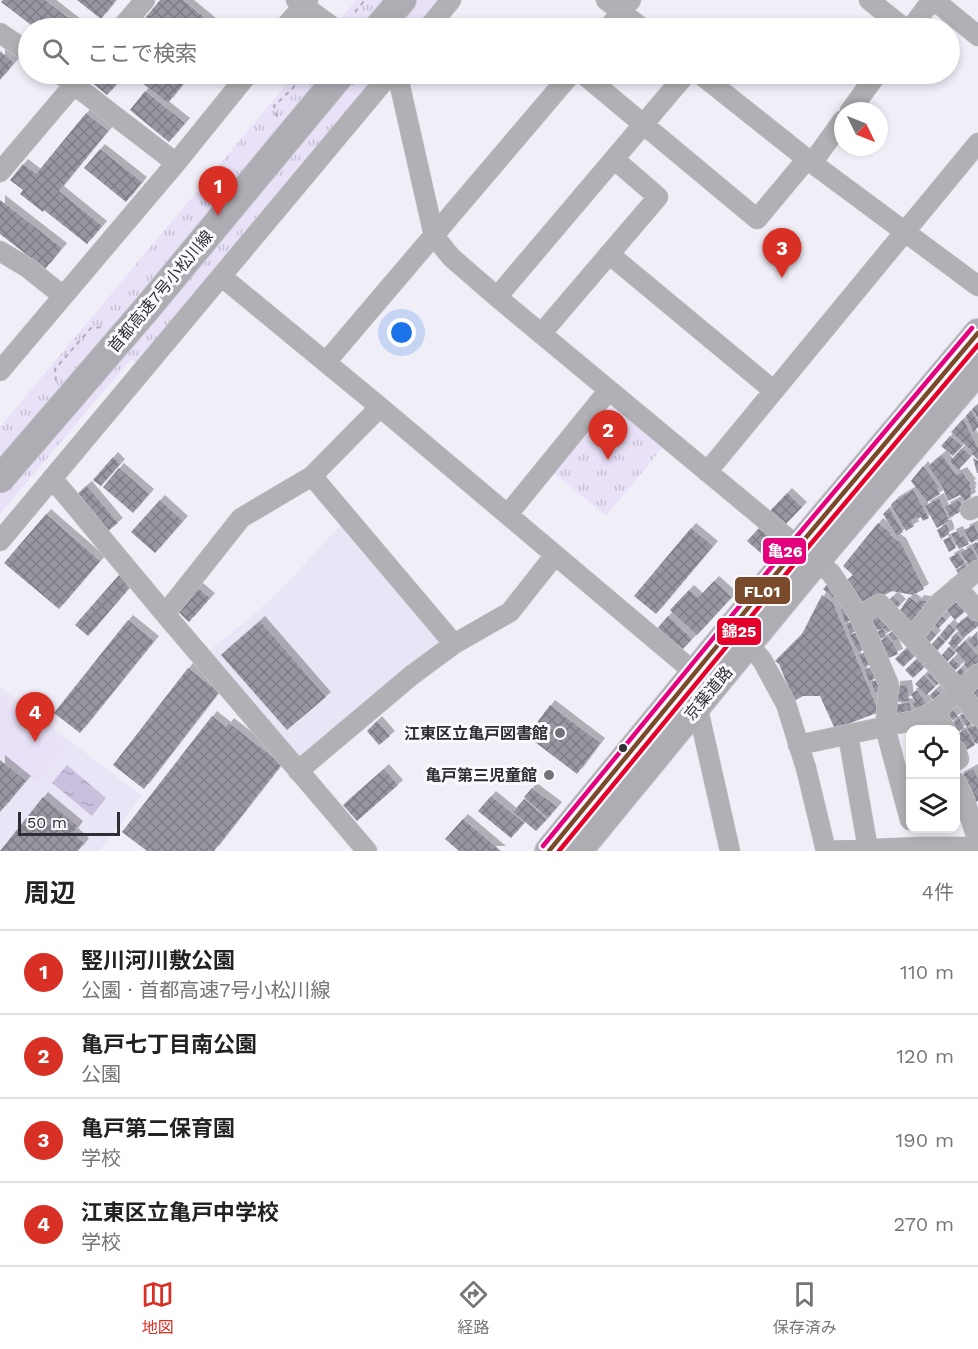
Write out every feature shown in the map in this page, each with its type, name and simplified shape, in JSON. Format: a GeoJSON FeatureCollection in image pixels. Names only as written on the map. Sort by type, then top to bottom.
{"type":"FeatureCollection","features":[{"type":"Feature","properties":{"kind":"highway"},"geometry":{"type":"LineString","coordinates":[[387,18],[402,0]]}},
{"type":"Feature","properties":{"kind":"highway","name":"首都高速7号小松川線"},"geometry":{"type":"LineString","coordinates":[[0,453],[135,297],[310,84]]}},
{"type":"Feature","properties":{"kind":"highway","name":"首都高速7号小松川線"},"geometry":{"type":"LineString","coordinates":[[0,479],[148,307],[333,84]]}},
{"type":"Feature","properties":{"kind":"highway","name":"京葉道路"},"geometry":{"type":"LineString","coordinates":[[549,851],[695,673],[807,554],[971,372],[978,333]]}},
{"type":"Feature","properties":{"kind":"highway","name":"京葉道路"},"geometry":{"type":"LineString","coordinates":[[578,851],[748,644],[807,554]]}},
{"type":"Feature","properties":{"kind":"street"},"geometry":{"type":"LineString","coordinates":[[130,18],[145,0]]}},
{"type":"Feature","properties":{"kind":"street"},"geometry":{"type":"LineString","coordinates":[[437,18],[452,0]]}},
{"type":"Feature","properties":{"kind":"street"},"geometry":{"type":"LineString","coordinates":[[869,0],[892,18]]}},
{"type":"Feature","properties":{"kind":"street"},"geometry":{"type":"LineString","coordinates":[[919,18],[933,0],[956,18]]}},
{"type":"Feature","properties":{"kind":"street"},"geometry":{"type":"LineString","coordinates":[[292,18],[302,2],[322,18]]}},
{"type":"Feature","properties":{"kind":"street"},"geometry":{"type":"LineString","coordinates":[[613,18],[620,4],[633,18]]}},
{"type":"Feature","properties":{"kind":"street"},"geometry":{"type":"LineString","coordinates":[[960,22],[978,36]]}},
{"type":"Feature","properties":{"kind":"street"},"geometry":{"type":"LineString","coordinates":[[0,33],[18,45]]}},
{"type":"Feature","properties":{"kind":"street"},"geometry":{"type":"LineString","coordinates":[[0,172],[67,84]]}},
{"type":"Feature","properties":{"kind":"street"},"geometry":{"type":"LineString","coordinates":[[80,84],[176,163]]}},
{"type":"Feature","properties":{"kind":"street"},"geometry":{"type":"LineString","coordinates":[[0,371],[240,84]]}},
{"type":"Feature","properties":{"kind":"street"},"geometry":{"type":"LineString","coordinates":[[0,540],[382,84]]}},
{"type":"Feature","properties":{"kind":"street"},"geometry":{"type":"LineString","coordinates":[[398,84],[434,236],[451,257],[831,573],[859,615],[889,685],[885,727],[905,781]]}},
{"type":"Feature","properties":{"kind":"street"},"geometry":{"type":"LineString","coordinates":[[326,362],[563,84]]}},
{"type":"Feature","properties":{"kind":"street"},"geometry":{"type":"LineString","coordinates":[[595,84],[758,219],[834,131]]}},
{"type":"Feature","properties":{"kind":"street"},"geometry":{"type":"LineString","coordinates":[[497,297],[677,84]]}},
{"type":"Feature","properties":{"kind":"street"},"geometry":{"type":"LineString","coordinates":[[713,84],[809,161],[978,286]]}},
{"type":"Feature","properties":{"kind":"street"},"geometry":{"type":"LineString","coordinates":[[857,102],[870,84]]}},
{"type":"Feature","properties":{"kind":"street"},"geometry":{"type":"LineString","coordinates":[[707,472],[978,143]]}},
{"type":"Feature","properties":{"kind":"street"},"geometry":{"type":"LineString","coordinates":[[542,334],[658,197],[614,159]]}},
{"type":"Feature","properties":{"kind":"street"},"geometry":{"type":"LineString","coordinates":[[0,251],[28,268],[63,296]]}},
{"type":"Feature","properties":{"kind":"street"},"geometry":{"type":"LineString","coordinates":[[609,254],[774,390]]}},
{"type":"Feature","properties":{"kind":"street"},"geometry":{"type":"LineString","coordinates":[[220,276],[380,407],[695,673]]}},
{"type":"Feature","properties":{"kind":"street"},"geometry":{"type":"LineString","coordinates":[[508,514],[609,390]]}},
{"type":"Feature","properties":{"kind":"street"},"geometry":{"type":"LineString","coordinates":[[165,614],[242,518],[312,476],[380,407]]}},
{"type":"Feature","properties":{"kind":"street"},"geometry":{"type":"LineString","coordinates":[[312,476],[454,644]]}},
{"type":"Feature","properties":{"kind":"street"},"geometry":{"type":"LineString","coordinates":[[52,478],[367,851]]}},
{"type":"Feature","properties":{"kind":"street"},"geometry":{"type":"LineString","coordinates":[[298,771],[412,675],[454,644],[510,612],[555,555]]}},
{"type":"Feature","properties":{"kind":"street"},"geometry":{"type":"LineString","coordinates":[[912,638],[939,603],[978,570]]}},
{"type":"Feature","properties":{"kind":"street"},"geometry":{"type":"LineString","coordinates":[[957,587],[978,611]]}},
{"type":"Feature","properties":{"kind":"street"},"geometry":{"type":"LineString","coordinates":[[859,615],[880,604],[960,691],[978,716]]}},
{"type":"Feature","properties":{"kind":"street"},"geometry":{"type":"LineString","coordinates":[[748,644],[762,660],[786,704],[826,851],[924,844],[978,845],[960,790]]}},
{"type":"Feature","properties":{"kind":"street"},"geometry":{"type":"LineString","coordinates":[[798,745],[916,720],[935,711],[978,674]]}},
{"type":"Feature","properties":{"kind":"street"},"geometry":{"type":"LineString","coordinates":[[697,705],[730,851]]}},
{"type":"Feature","properties":{"kind":"street"},"geometry":{"type":"LineString","coordinates":[[935,711],[944,725]]}},
{"type":"Feature","properties":{"kind":"street"},"geometry":{"type":"LineString","coordinates":[[848,735],[868,849]]}},
{"type":"Feature","properties":{"kind":"path"},"geometry":{"type":"LineString","coordinates":[[363,14],[365,0]]}},
{"type":"Feature","properties":{"kind":"path"},"geometry":{"type":"LineString","coordinates":[[279,125],[274,106],[296,84]]}},
{"type":"Feature","properties":{"kind":"shaded area"},"geometry":{"type":"Polygon","coordinates":[[[345,520],[446,640],[304,758],[299,757],[210,650],[256,613],[293,577],[345,520]]]}},
{"type":"Feature","properties":{"kind":"shaded area"},"geometry":{"type":"Polygon","coordinates":[[[0,687],[142,796],[99,851],[0,851],[0,687]]]}},
{"type":"Feature","properties":{"kind":"green space"},"geometry":{"type":"Polygon","coordinates":[[[356,0],[441,0],[426,18],[341,18],[356,0]]]}},
{"type":"Feature","properties":{"kind":"green space"},"geometry":{"type":"Polygon","coordinates":[[[287,84],[372,84],[137,363],[131,359],[0,514],[0,427],[287,84]]]}},
{"type":"Feature","properties":{"kind":"green space"},"geometry":{"type":"Polygon","coordinates":[[[613,408],[663,447],[606,516],[553,472],[605,409],[613,408]]]}},
{"type":"Feature","properties":{"kind":"green space"},"geometry":{"type":"Polygon","coordinates":[[[0,696],[65,746],[37,782],[0,753],[0,696]]]}},
{"type":"Feature","properties":{"kind":"water"},"geometry":{"type":"Polygon","coordinates":[[[67,765],[106,798],[92,816],[52,783],[67,765]]]}},
{"type":"Feature","properties":{"kind":"building"},"geometry":{"type":"Polygon","coordinates":[[[3,0],[45,0],[68,18],[22,18],[1,2],[3,0]]]}},
{"type":"Feature","properties":{"kind":"building"},"geometry":{"type":"Polygon","coordinates":[[[77,0],[116,0],[100,18],[77,0]]]}},
{"type":"Feature","properties":{"kind":"building"},"geometry":{"type":"Polygon","coordinates":[[[160,0],[183,0],[205,18],[145,18],[160,0]]]}},
{"type":"Feature","properties":{"kind":"building"},"geometry":{"type":"Polygon","coordinates":[[[0,51],[14,63],[0,80],[0,51]]]}},
{"type":"Feature","properties":{"kind":"building"},"geometry":{"type":"Polygon","coordinates":[[[94,84],[117,84],[107,95],[94,84]]]}},
{"type":"Feature","properties":{"kind":"building"},"geometry":{"type":"Polygon","coordinates":[[[144,84],[183,84],[168,103],[144,84]]]}},
{"type":"Feature","properties":{"kind":"building"},"geometry":{"type":"Polygon","coordinates":[[[145,91],[185,123],[169,142],[130,110],[145,91]]]}},
{"type":"Feature","properties":{"kind":"building"},"geometry":{"type":"Polygon","coordinates":[[[86,113],[108,131],[59,191],[102,226],[87,244],[20,194],[23,190],[10,180],[23,164],[36,174],[86,113]]]}},
{"type":"Feature","properties":{"kind":"building"},"geometry":{"type":"Polygon","coordinates":[[[100,149],[142,182],[126,202],[84,168],[100,149]]]}},
{"type":"Feature","properties":{"kind":"building"},"geometry":{"type":"Polygon","coordinates":[[[0,200],[62,248],[45,269],[0,234],[0,200]]]}},
{"type":"Feature","properties":{"kind":"building"},"geometry":{"type":"Polygon","coordinates":[[[978,404],[978,418],[972,409],[978,404]]]}},
{"type":"Feature","properties":{"kind":"building"},"geometry":{"type":"Polygon","coordinates":[[[971,410],[978,422],[978,427],[973,432],[966,416],[971,410]]]}},
{"type":"Feature","properties":{"kind":"building"},"geometry":{"type":"Polygon","coordinates":[[[963,419],[978,448],[978,460],[971,453],[972,451],[951,432],[963,419]]]}},
{"type":"Feature","properties":{"kind":"building"},"geometry":{"type":"Polygon","coordinates":[[[950,436],[962,446],[953,456],[941,446],[950,436]]]}},
{"type":"Feature","properties":{"kind":"building"},"geometry":{"type":"Polygon","coordinates":[[[962,448],[971,456],[958,470],[950,461],[962,448]]]}},
{"type":"Feature","properties":{"kind":"building"},"geometry":{"type":"Polygon","coordinates":[[[942,455],[956,475],[962,472],[971,484],[969,485],[972,489],[970,490],[971,497],[965,501],[960,495],[948,501],[942,486],[928,466],[942,455]]]}},
{"type":"Feature","properties":{"kind":"building"},"geometry":{"type":"Polygon","coordinates":[[[113,457],[120,464],[101,486],[93,480],[113,457]]]}},
{"type":"Feature","properties":{"kind":"building"},"geometry":{"type":"Polygon","coordinates":[[[973,458],[978,461],[978,473],[977,473],[973,458]]]}},
{"type":"Feature","properties":{"kind":"building"},"geometry":{"type":"Polygon","coordinates":[[[923,466],[939,487],[937,489],[940,494],[927,502],[911,481],[923,466]]]}},
{"type":"Feature","properties":{"kind":"building"},"geometry":{"type":"Polygon","coordinates":[[[119,468],[149,494],[133,513],[103,487],[119,468]]]}},
{"type":"Feature","properties":{"kind":"building"},"geometry":{"type":"Polygon","coordinates":[[[87,486],[118,523],[108,531],[77,494],[87,486]]]}},
{"type":"Feature","properties":{"kind":"building"},"geometry":{"type":"Polygon","coordinates":[[[913,490],[929,518],[923,521],[921,517],[917,519],[916,517],[911,521],[914,526],[906,531],[891,505],[913,490]]]}},
{"type":"Feature","properties":{"kind":"building"},"geometry":{"type":"Polygon","coordinates":[[[787,493],[802,507],[784,526],[769,512],[787,493]]]}},
{"type":"Feature","properties":{"kind":"building"},"geometry":{"type":"Polygon","coordinates":[[[939,498],[949,521],[937,528],[925,506],[939,498]]]}},
{"type":"Feature","properties":{"kind":"building"},"geometry":{"type":"Polygon","coordinates":[[[160,500],[183,521],[155,553],[131,532],[160,500]]]}},
{"type":"Feature","properties":{"kind":"building"},"geometry":{"type":"Polygon","coordinates":[[[959,500],[964,510],[950,517],[945,507],[959,500]]]}},
{"type":"Feature","properties":{"kind":"building"},"geometry":{"type":"Polygon","coordinates":[[[889,508],[903,532],[897,536],[883,514],[889,508]]]}},
{"type":"Feature","properties":{"kind":"building"},"geometry":{"type":"Polygon","coordinates":[[[46,514],[100,561],[59,609],[4,563],[46,514]]]}},
{"type":"Feature","properties":{"kind":"building"},"geometry":{"type":"Polygon","coordinates":[[[878,523],[901,543],[924,589],[913,595],[892,591],[864,606],[847,580],[853,575],[843,566],[878,523]]]}},
{"type":"Feature","properties":{"kind":"building"},"geometry":{"type":"Polygon","coordinates":[[[946,524],[949,534],[941,539],[937,530],[946,524]]]}},
{"type":"Feature","properties":{"kind":"building"},"geometry":{"type":"Polygon","coordinates":[[[974,525],[978,539],[971,543],[964,530],[974,525]]]}},
{"type":"Feature","properties":{"kind":"building"},"geometry":{"type":"Polygon","coordinates":[[[760,527],[775,540],[762,554],[747,541],[760,527]]]}},
{"type":"Feature","properties":{"kind":"building"},"geometry":{"type":"Polygon","coordinates":[[[691,528],[713,546],[656,614],[634,596],[691,528]]]}},
{"type":"Feature","properties":{"kind":"building"},"geometry":{"type":"Polygon","coordinates":[[[958,531],[969,544],[959,549],[951,534],[958,531]]]}},
{"type":"Feature","properties":{"kind":"building"},"geometry":{"type":"Polygon","coordinates":[[[950,537],[956,548],[949,552],[943,540],[950,537]]]}},
{"type":"Feature","properties":{"kind":"building"},"geometry":{"type":"Polygon","coordinates":[[[978,542],[978,556],[972,545],[978,542]]]}},
{"type":"Feature","properties":{"kind":"building"},"geometry":{"type":"Polygon","coordinates":[[[971,547],[978,561],[969,566],[961,552],[971,547]]]}},
{"type":"Feature","properties":{"kind":"building"},"geometry":{"type":"Polygon","coordinates":[[[958,553],[965,563],[956,569],[949,558],[958,553]]]}},
{"type":"Feature","properties":{"kind":"building"},"geometry":{"type":"Polygon","coordinates":[[[965,564],[971,572],[961,578],[956,570],[965,564]]]}},
{"type":"Feature","properties":{"kind":"building"},"geometry":{"type":"Polygon","coordinates":[[[119,575],[131,586],[88,636],[75,625],[119,575]]]}},
{"type":"Feature","properties":{"kind":"building"},"geometry":{"type":"Polygon","coordinates":[[[832,579],[846,598],[839,603],[823,589],[832,579]]]}},
{"type":"Feature","properties":{"kind":"building"},"geometry":{"type":"Polygon","coordinates":[[[714,581],[732,597],[697,635],[670,610],[689,590],[698,598],[714,581]]]}},
{"type":"Feature","properties":{"kind":"building"},"geometry":{"type":"Polygon","coordinates":[[[193,584],[210,598],[189,622],[173,607],[193,584]]]}},
{"type":"Feature","properties":{"kind":"building"},"geometry":{"type":"Polygon","coordinates":[[[822,595],[833,603],[879,712],[835,729],[820,696],[803,696],[794,701],[779,664],[775,661],[802,634],[822,595]]]}},
{"type":"Feature","properties":{"kind":"building"},"geometry":{"type":"Polygon","coordinates":[[[893,596],[901,604],[892,613],[884,605],[893,596]]]}},
{"type":"Feature","properties":{"kind":"building"},"geometry":{"type":"Polygon","coordinates":[[[909,597],[917,603],[919,600],[926,601],[931,605],[914,629],[896,616],[909,597]]]}},
{"type":"Feature","properties":{"kind":"building"},"geometry":{"type":"Polygon","coordinates":[[[958,597],[968,609],[955,620],[945,608],[958,597]]]}},
{"type":"Feature","properties":{"kind":"building"},"geometry":{"type":"Polygon","coordinates":[[[848,599],[857,617],[845,623],[840,605],[848,599]]]}},
{"type":"Feature","properties":{"kind":"building"},"geometry":{"type":"Polygon","coordinates":[[[874,613],[895,625],[888,632],[883,628],[872,632],[865,617],[874,613]]]}},
{"type":"Feature","properties":{"kind":"building"},"geometry":{"type":"Polygon","coordinates":[[[939,613],[946,620],[938,629],[932,623],[939,613]]]}},
{"type":"Feature","properties":{"kind":"building"},"geometry":{"type":"Polygon","coordinates":[[[973,613],[978,620],[978,626],[963,638],[955,626],[973,613]]]}},
{"type":"Feature","properties":{"kind":"building"},"geometry":{"type":"Polygon","coordinates":[[[668,616],[692,639],[680,652],[656,630],[668,616]]]}},
{"type":"Feature","properties":{"kind":"building"},"geometry":{"type":"Polygon","coordinates":[[[858,619],[862,628],[850,634],[846,624],[858,619]]]}},
{"type":"Feature","properties":{"kind":"building"},"geometry":{"type":"Polygon","coordinates":[[[128,620],[154,641],[80,733],[54,713],[128,620]]]}},
{"type":"Feature","properties":{"kind":"building"},"geometry":{"type":"Polygon","coordinates":[[[260,621],[326,697],[287,730],[221,655],[260,621]]]}},
{"type":"Feature","properties":{"kind":"building"},"geometry":{"type":"Polygon","coordinates":[[[949,624],[955,630],[946,641],[940,635],[949,624]]]}},
{"type":"Feature","properties":{"kind":"building"},"geometry":{"type":"Polygon","coordinates":[[[896,626],[905,634],[894,641],[889,635],[896,626]]]}},
{"type":"Feature","properties":{"kind":"building"},"geometry":{"type":"Polygon","coordinates":[[[929,628],[936,635],[927,645],[919,638],[929,628]]]}},
{"type":"Feature","properties":{"kind":"building"},"geometry":{"type":"Polygon","coordinates":[[[883,629],[886,636],[876,641],[873,633],[883,629]]]}},
{"type":"Feature","properties":{"kind":"building"},"geometry":{"type":"Polygon","coordinates":[[[862,630],[870,647],[858,652],[850,635],[862,630]]]}},
{"type":"Feature","properties":{"kind":"building"},"geometry":{"type":"Polygon","coordinates":[[[977,632],[978,645],[975,648],[968,641],[977,632]]]}},
{"type":"Feature","properties":{"kind":"building"},"geometry":{"type":"Polygon","coordinates":[[[956,633],[962,640],[954,649],[948,643],[956,633]]]}},
{"type":"Feature","properties":{"kind":"building"},"geometry":{"type":"Polygon","coordinates":[[[939,636],[945,642],[935,653],[931,645],[939,636]]]}},
{"type":"Feature","properties":{"kind":"building"},"geometry":{"type":"Polygon","coordinates":[[[887,637],[894,644],[898,654],[884,660],[877,642],[887,637]]]}},
{"type":"Feature","properties":{"kind":"building"},"geometry":{"type":"Polygon","coordinates":[[[965,641],[978,656],[978,663],[970,670],[955,650],[965,641]]]}},
{"type":"Feature","properties":{"kind":"building"},"geometry":{"type":"Polygon","coordinates":[[[911,644],[919,652],[903,667],[895,659],[911,644]]]}},
{"type":"Feature","properties":{"kind":"building"},"geometry":{"type":"Polygon","coordinates":[[[949,647],[955,653],[947,662],[941,656],[949,647]]]}},
{"type":"Feature","properties":{"kind":"building"},"geometry":{"type":"Polygon","coordinates":[[[871,649],[876,662],[864,667],[859,655],[871,649]]]}},
{"type":"Feature","properties":{"kind":"building"},"geometry":{"type":"Polygon","coordinates":[[[921,655],[929,663],[913,678],[905,670],[921,655]]]}},
{"type":"Feature","properties":{"kind":"building"},"geometry":{"type":"Polygon","coordinates":[[[953,658],[960,666],[951,674],[945,667],[953,658]]]}},
{"type":"Feature","properties":{"kind":"building"},"geometry":{"type":"Polygon","coordinates":[[[877,664],[882,676],[869,681],[865,670],[877,664]]]}},
{"type":"Feature","properties":{"kind":"building"},"geometry":{"type":"Polygon","coordinates":[[[935,667],[945,678],[937,685],[927,675],[935,667]]]}},
{"type":"Feature","properties":{"kind":"building"},"geometry":{"type":"Polygon","coordinates":[[[188,668],[219,692],[144,789],[113,765],[188,668]]]}},
{"type":"Feature","properties":{"kind":"building"},"geometry":{"type":"Polygon","coordinates":[[[961,668],[969,676],[960,684],[953,675],[961,668]]]}},
{"type":"Feature","properties":{"kind":"building"},"geometry":{"type":"Polygon","coordinates":[[[924,675],[935,687],[926,695],[915,684],[924,675]]]}},
{"type":"Feature","properties":{"kind":"building"},"geometry":{"type":"Polygon","coordinates":[[[883,677],[887,688],[875,693],[871,682],[883,677]]]}},
{"type":"Feature","properties":{"kind":"building"},"geometry":{"type":"Polygon","coordinates":[[[907,685],[909,701],[895,702],[895,686],[907,685]]]}},
{"type":"Feature","properties":{"kind":"building"},"geometry":{"type":"Polygon","coordinates":[[[978,685],[978,702],[970,693],[978,685]]]}},
{"type":"Feature","properties":{"kind":"building"},"geometry":{"type":"Polygon","coordinates":[[[936,689],[944,696],[937,703],[929,696],[936,689]]]}},
{"type":"Feature","properties":{"kind":"building"},"geometry":{"type":"Polygon","coordinates":[[[917,690],[927,705],[918,712],[912,703],[915,701],[911,694],[917,690]]]}},
{"type":"Feature","properties":{"kind":"building"},"geometry":{"type":"Polygon","coordinates":[[[910,703],[912,718],[897,718],[896,704],[910,703]]]}},
{"type":"Feature","properties":{"kind":"building"},"geometry":{"type":"Polygon","coordinates":[[[950,704],[958,717],[949,722],[941,709],[950,704]]]}},
{"type":"Feature","properties":{"kind":"building"},"geometry":{"type":"Polygon","coordinates":[[[550,705],[600,743],[577,774],[527,736],[550,705]]]}},
{"type":"Feature","properties":{"kind":"building"},"geometry":{"type":"Polygon","coordinates":[[[968,710],[975,722],[967,727],[960,715],[968,710]]]}},
{"type":"Feature","properties":{"kind":"building"},"geometry":{"type":"Polygon","coordinates":[[[212,716],[226,727],[229,723],[282,764],[214,851],[147,851],[122,832],[212,716]]]}},
{"type":"Feature","properties":{"kind":"building"},"geometry":{"type":"Polygon","coordinates":[[[959,718],[964,728],[960,730],[960,725],[948,725],[959,718]]]}},
{"type":"Feature","properties":{"kind":"building"},"geometry":{"type":"Polygon","coordinates":[[[377,721],[390,736],[379,745],[367,731],[377,721]]]}},
{"type":"Feature","properties":{"kind":"building"},"geometry":{"type":"Polygon","coordinates":[[[975,725],[978,730],[978,743],[976,744],[967,729],[975,725]]]}},
{"type":"Feature","properties":{"kind":"building"},"geometry":{"type":"Polygon","coordinates":[[[966,729],[975,745],[962,751],[960,733],[966,729]]]}},
{"type":"Feature","properties":{"kind":"building"},"geometry":{"type":"Polygon","coordinates":[[[0,760],[26,781],[0,812],[0,760]]]}},
{"type":"Feature","properties":{"kind":"building"},"geometry":{"type":"Polygon","coordinates":[[[384,769],[398,785],[357,821],[343,805],[384,769]]]}},
{"type":"Feature","properties":{"kind":"building"},"geometry":{"type":"Polygon","coordinates":[[[973,769],[978,778],[978,801],[972,804],[960,781],[960,776],[973,769]]]}},
{"type":"Feature","properties":{"kind":"building"},"geometry":{"type":"Polygon","coordinates":[[[532,788],[557,807],[548,818],[524,797],[532,788]]]}},
{"type":"Feature","properties":{"kind":"building"},"geometry":{"type":"Polygon","coordinates":[[[491,796],[524,823],[511,838],[478,811],[491,796]]]}},
{"type":"Feature","properties":{"kind":"building"},"geometry":{"type":"Polygon","coordinates":[[[43,797],[78,826],[73,833],[84,843],[78,851],[0,851],[43,797]]]}},
{"type":"Feature","properties":{"kind":"building"},"geometry":{"type":"Polygon","coordinates":[[[524,799],[547,819],[536,831],[513,812],[524,799]]]}},
{"type":"Feature","properties":{"kind":"building"},"geometry":{"type":"Polygon","coordinates":[[[463,819],[501,851],[459,851],[445,839],[463,819]]]}},
{"type":"Feature","properties":{"kind":"transit line","name":"亀26"},"geometry":{"type":"LineString","coordinates":[[543,846],[792,542],[972,328]]}},
{"type":"Feature","properties":{"kind":"transit line","name":"FL01"},"geometry":{"type":"LineString","coordinates":[[549,851],[798,547],[978,333]]}},
{"type":"Feature","properties":{"kind":"transit line","name":"錦25"},"geometry":{"type":"LineString","coordinates":[[559,851],[804,552],[978,345]]}},
{"type":"Feature","properties":{"kind":"place","name":"竪川河川敷公園"},"geometry":{"type":"Point","coordinates":[218,216]}},
{"type":"Feature","properties":{"kind":"place","name":"亀戸第二保育園"},"geometry":{"type":"Point","coordinates":[782,278]}},
{"type":"Feature","properties":{"kind":"place","name":"亀戸七丁目南公園"},"geometry":{"type":"Point","coordinates":[608,460]}},
{"type":"Feature","properties":{"kind":"place","name":"江東区立亀戸図書館"},"geometry":{"type":"Point","coordinates":[560,733]}},
{"type":"Feature","properties":{"kind":"place","name":"江東区立亀戸中学校"},"geometry":{"type":"Point","coordinates":[35,742]}},
{"type":"Feature","properties":{"kind":"place","name":"亀戸第三児童館"},"geometry":{"type":"Point","coordinates":[549,775]}}]}
